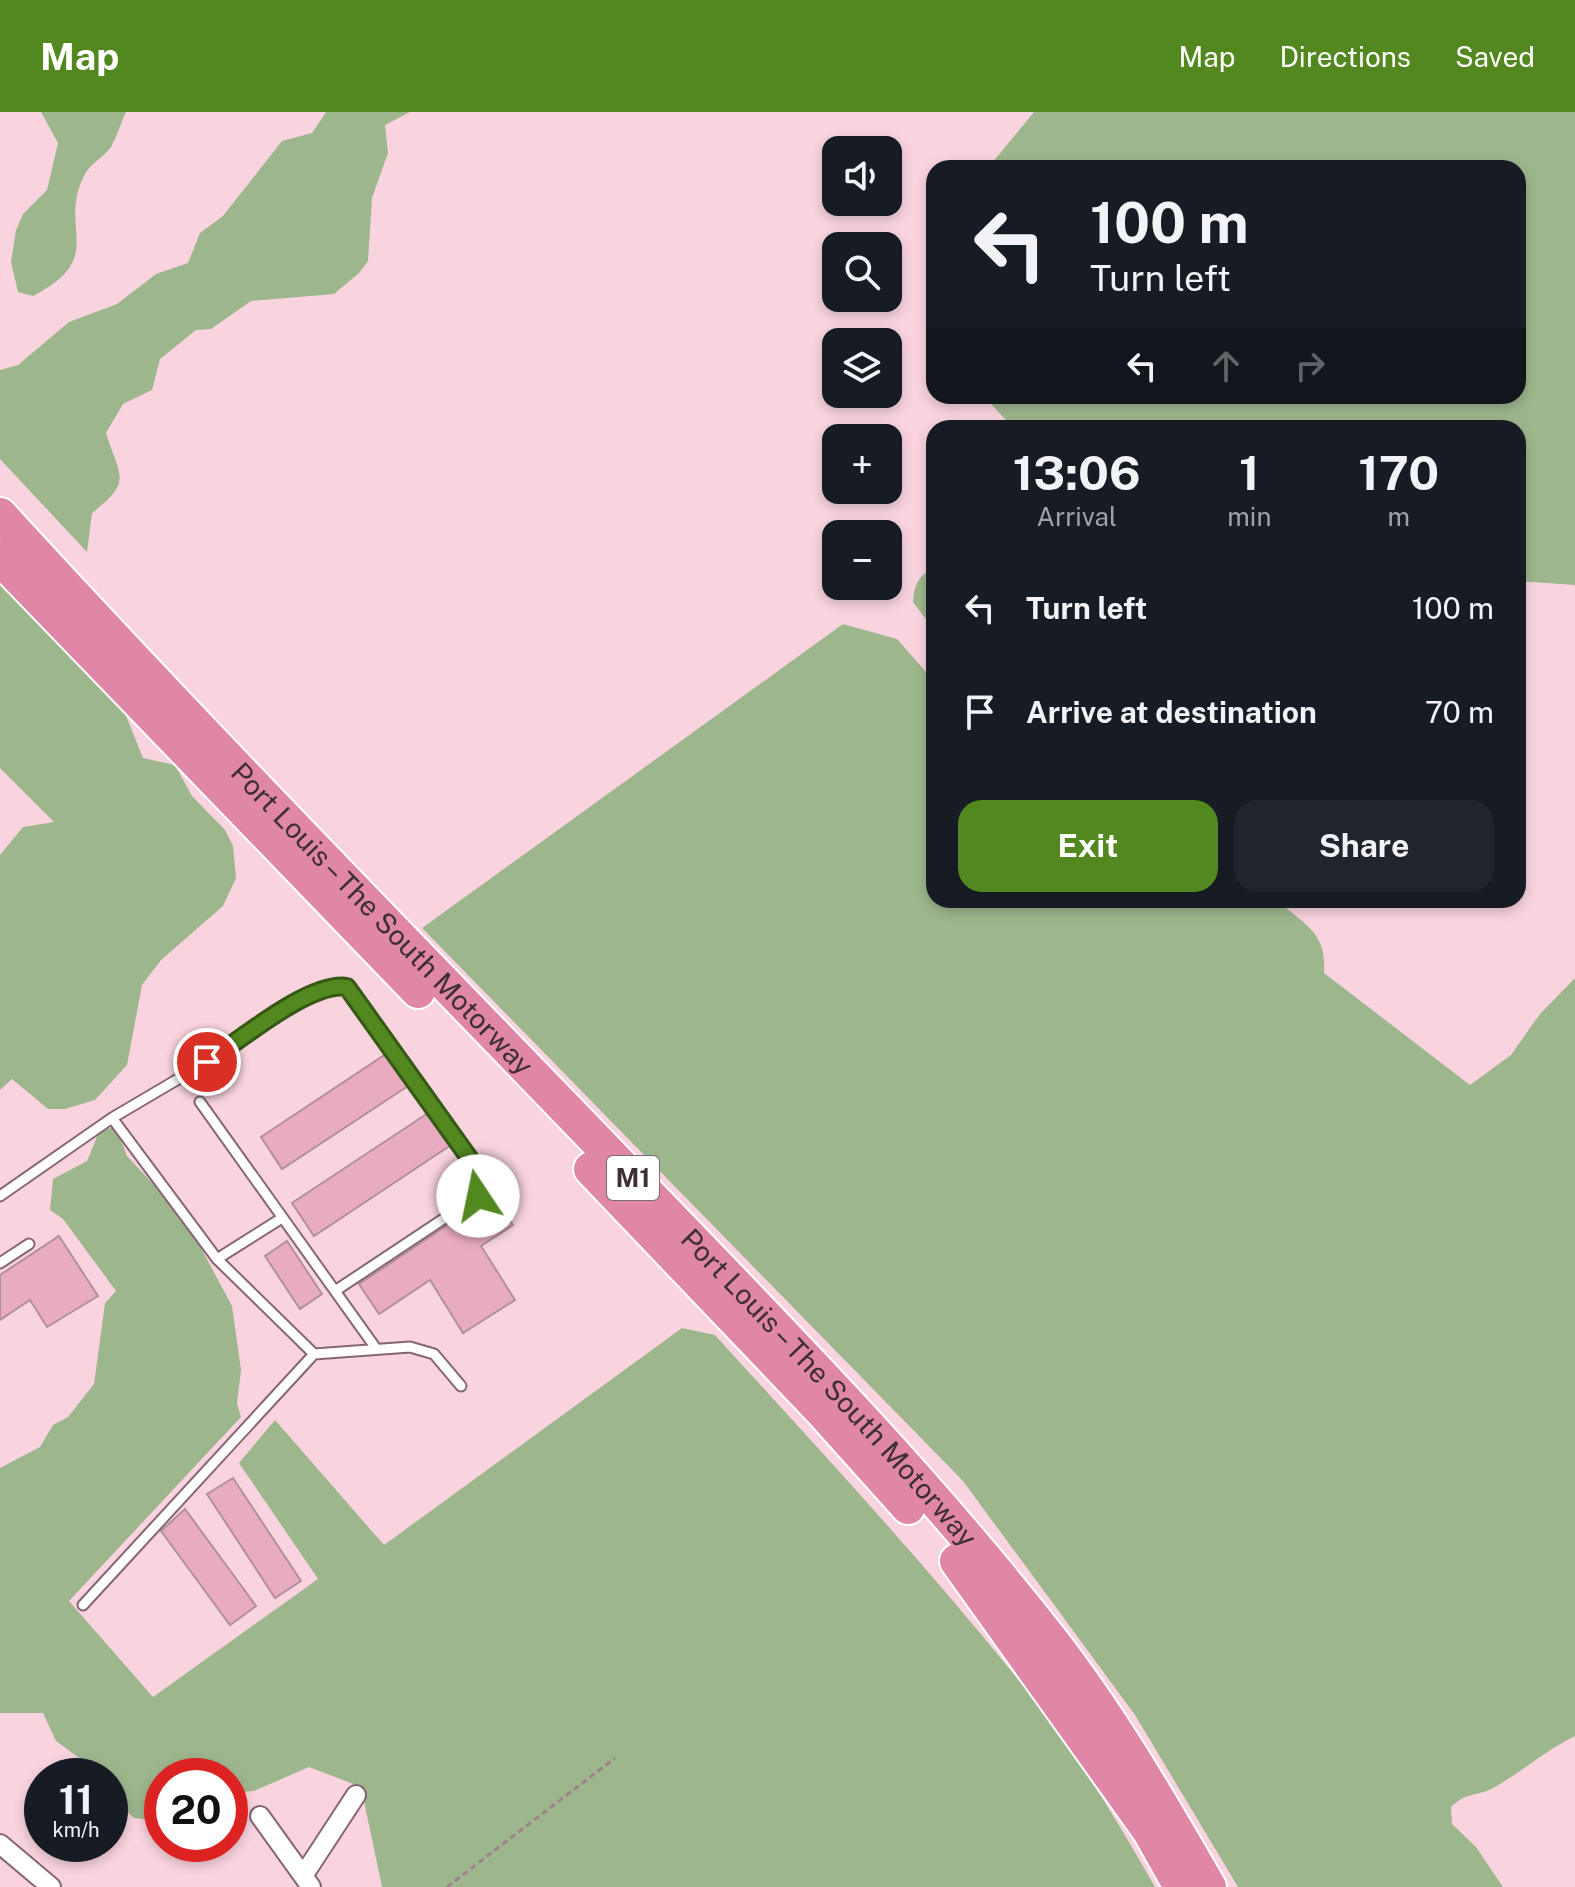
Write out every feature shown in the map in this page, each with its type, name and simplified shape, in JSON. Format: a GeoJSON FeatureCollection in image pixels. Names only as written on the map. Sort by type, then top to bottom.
{"type":"FeatureCollection","features":[{"type":"Feature","properties":{"kind":"highway","name":"Port Louis – The South Motorway"},"geometry":{"type":"LineString","coordinates":[[0,515],[177,708],[859,1415],[983,1556],[1053,1643],[1155,1794],[1209,1887]]}},
{"type":"Feature","properties":{"kind":"highway","name":"Port Louis – The South Motorway"},"geometry":{"type":"LineString","coordinates":[[0,558],[812,1400],[972,1578],[1149,1830],[1181,1887]]}},
{"type":"Feature","properties":{"kind":"street"},"geometry":{"type":"LineString","coordinates":[[260,1816],[307,1881],[356,1795]]}},
{"type":"Feature","properties":{"kind":"street"},"geometry":{"type":"LineString","coordinates":[[2,1849],[51,1887]]}},
{"type":"Feature","properties":{"kind":"lane"},"geometry":{"type":"LineString","coordinates":[[0,1196],[112,1118],[207,1062],[314,992],[335,985],[347,987],[482,1176],[483,1186],[478,1196],[335,1291]]}},
{"type":"Feature","properties":{"kind":"lane"},"geometry":{"type":"LineString","coordinates":[[200,1102],[375,1347]]}},
{"type":"Feature","properties":{"kind":"lane"},"geometry":{"type":"LineString","coordinates":[[112,1118],[217,1259],[314,1354]]}},
{"type":"Feature","properties":{"kind":"lane"},"geometry":{"type":"LineString","coordinates":[[217,1259],[282,1218]]}},
{"type":"Feature","properties":{"kind":"lane"},"geometry":{"type":"LineString","coordinates":[[0,1263],[29,1244]]}},
{"type":"Feature","properties":{"kind":"lane"},"geometry":{"type":"LineString","coordinates":[[83,1605],[314,1354],[375,1347],[410,1347],[434,1354],[461,1386]]}},
{"type":"Feature","properties":{"kind":"path"},"geometry":{"type":"LineString","coordinates":[[447,1887],[615,1758]]}},
{"type":"Feature","properties":{"kind":"green space"},"geometry":{"type":"Polygon","coordinates":[[[41,112],[126,112],[111,147],[85,174],[78,193],[75,210],[77,241],[69,268],[56,282],[33,296],[18,292],[11,262],[16,230],[23,214],[47,190],[58,143],[41,112]]]}},
{"type":"Feature","properties":{"kind":"green space"},"geometry":{"type":"Polygon","coordinates":[[[326,112],[410,112],[385,125],[388,153],[372,198],[368,261],[334,294],[251,301],[211,329],[196,330],[160,359],[152,390],[123,404],[106,433],[120,478],[113,493],[92,513],[87,552],[0,459],[0,370],[18,365],[69,322],[117,304],[156,274],[188,263],[200,233],[223,216],[282,141],[312,133],[326,112]]]}},
{"type":"Feature","properties":{"kind":"green space"},"geometry":{"type":"Polygon","coordinates":[[[1034,112],[1575,112],[1575,585],[1526,582],[1526,420],[1006,420],[991,404],[1526,404],[1526,160],[995,160],[1034,112]]]}},
{"type":"Feature","properties":{"kind":"green space"},"geometry":{"type":"Polygon","coordinates":[[[0,568],[125,713],[143,758],[175,765],[192,796],[225,830],[233,846],[236,878],[223,906],[161,960],[142,985],[127,1065],[95,1100],[65,1109],[48,1109],[12,1079],[0,1090],[0,855],[23,827],[54,822],[0,768],[0,568]]]}},
{"type":"Feature","properties":{"kind":"green space"},"geometry":{"type":"Polygon","coordinates":[[[924,574],[926,619],[913,602],[914,591],[924,574]]]}},
{"type":"Feature","properties":{"kind":"green space"},"geometry":{"type":"Polygon","coordinates":[[[843,624],[897,639],[926,672],[926,908],[1287,908],[1318,938],[1322,947],[1324,973],[1470,1085],[1511,1055],[1540,1014],[1575,978],[1575,1736],[1495,1787],[1467,1796],[1451,1807],[1452,1824],[1476,1847],[1503,1887],[1238,1887],[1135,1715],[963,1481],[422,928],[843,624]]]}},
{"type":"Feature","properties":{"kind":"green space"},"geometry":{"type":"Polygon","coordinates":[[[116,1126],[127,1156],[185,1218],[232,1306],[241,1370],[237,1403],[241,1417],[69,1601],[153,1697],[318,1579],[239,1463],[275,1420],[384,1545],[682,1328],[715,1335],[959,1608],[1069,1747],[1155,1887],[382,1887],[361,1787],[309,1767],[248,1792],[248,1758],[144,1758],[144,1819],[134,1818],[128,1812],[128,1758],[79,1758],[56,1741],[43,1713],[0,1713],[0,1468],[40,1447],[53,1425],[68,1417],[94,1384],[105,1303],[116,1291],[63,1219],[50,1210],[53,1179],[87,1161],[99,1132],[116,1126]]]}},
{"type":"Feature","properties":{"kind":"building"},"geometry":{"type":"Polygon","coordinates":[[[386,1054],[408,1086],[282,1169],[261,1137],[386,1054]]]}},
{"type":"Feature","properties":{"kind":"building"},"geometry":{"type":"Polygon","coordinates":[[[428,1113],[451,1145],[314,1236],[292,1203],[428,1113]]]}},
{"type":"Feature","properties":{"kind":"building"},"geometry":{"type":"Polygon","coordinates":[[[490,1192],[513,1225],[481,1246],[515,1300],[463,1333],[430,1280],[379,1314],[359,1284],[482,1202],[490,1192]]]}},
{"type":"Feature","properties":{"kind":"building"},"geometry":{"type":"Polygon","coordinates":[[[59,1236],[98,1296],[47,1327],[30,1300],[0,1320],[0,1275],[59,1236]]]}},
{"type":"Feature","properties":{"kind":"building"},"geometry":{"type":"Polygon","coordinates":[[[287,1241],[322,1294],[300,1309],[265,1256],[287,1241]]]}},
{"type":"Feature","properties":{"kind":"building"},"geometry":{"type":"Polygon","coordinates":[[[233,1478],[301,1581],[275,1598],[207,1494],[233,1478]]]}},
{"type":"Feature","properties":{"kind":"building"},"geometry":{"type":"Polygon","coordinates":[[[185,1509],[256,1606],[230,1625],[161,1531],[185,1509]]]}},
{"type":"Feature","properties":{"kind":"route"},"geometry":{"type":"LineString","coordinates":[[207,1062],[314,992],[335,985],[347,987],[482,1176],[483,1186],[478,1196]]}}]}
